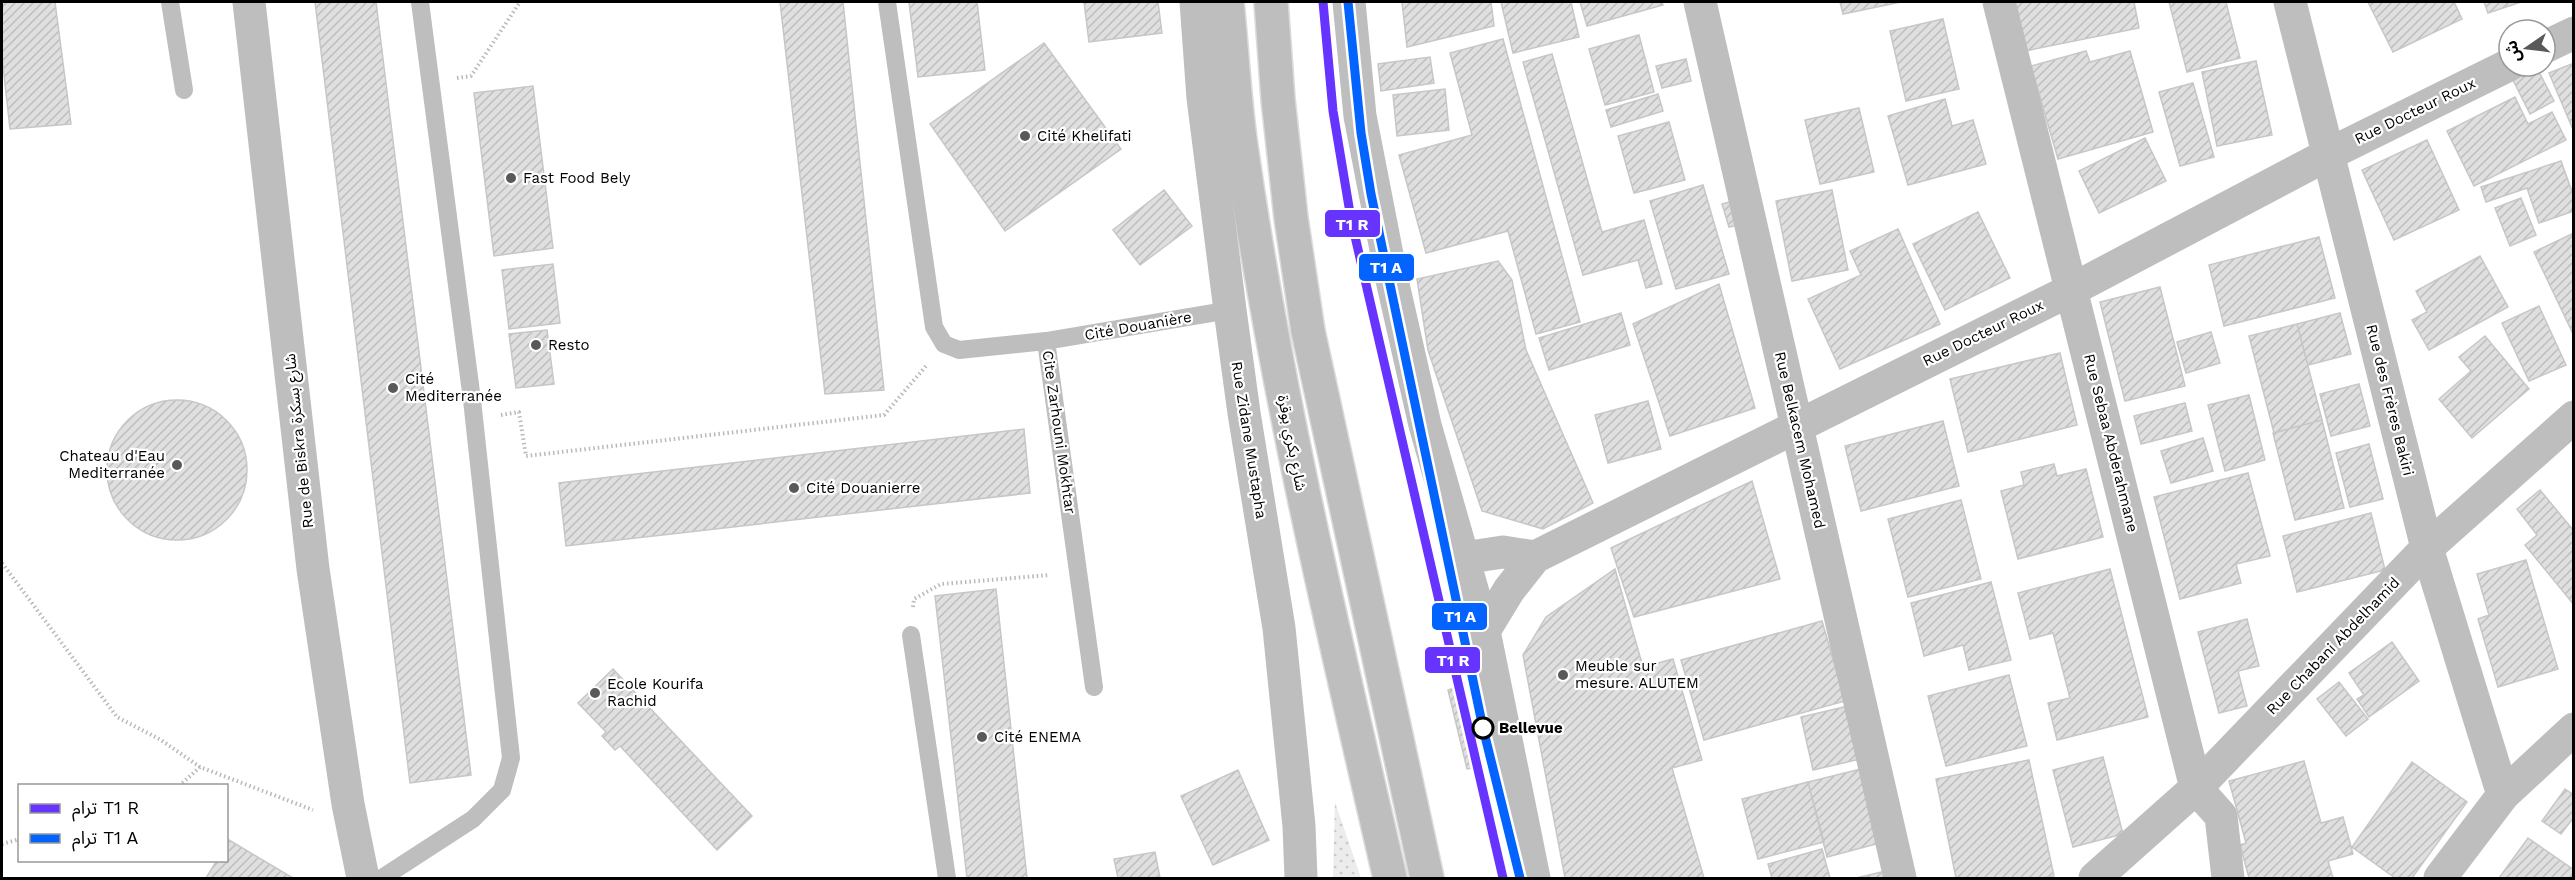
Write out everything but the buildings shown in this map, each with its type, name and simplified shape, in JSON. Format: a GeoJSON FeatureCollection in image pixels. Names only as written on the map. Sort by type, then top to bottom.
{"type":"FeatureCollection","features":[{"type":"Feature","properties":{"kind":"main road","name":"Rue de Biskra شارع بسكرة"},"geometry":{"type":"LineString","coordinates":[[249,2],[313,569],[352,825],[363,879]]}},
{"type":"Feature","properties":{"kind":"main road","name":"Rue Zidane Mustapha"},"geometry":{"type":"LineString","coordinates":[[1196,2],[1203,98],[1230,310],[1244,413],[1280,628],[1299,826],[1301,879]]}},
{"type":"Feature","properties":{"kind":"main road","name":"شارع بكري بوقرة"},"geometry":{"type":"LineString","coordinates":[[1227,2],[1240,143],[1264,295],[1298,477],[1390,879]]}},
{"type":"Feature","properties":{"kind":"main road"},"geometry":{"type":"LineString","coordinates":[[1271,2],[1289,194],[1308,332],[1427,879]]}},
{"type":"Feature","properties":{"kind":"main road"},"geometry":{"type":"LineString","coordinates":[[1349,2],[1360,116],[1392,280],[1425,425],[1484,632],[1534,879]]}},
{"type":"Feature","properties":{"kind":"main road","name":"Rue Belkacem Mohamed"},"geometry":{"type":"LineString","coordinates":[[1700,2],[1900,879]]}},
{"type":"Feature","properties":{"kind":"main road","name":"Rue Sebaa Abderahmane"},"geometry":{"type":"LineString","coordinates":[[1999,2],[2073,289],[2196,788],[2221,816],[2228,879]]}},
{"type":"Feature","properties":{"kind":"main road","name":"Rue des Frères Bakiri"},"geometry":{"type":"LineString","coordinates":[[2290,2],[2427,548],[2503,795]]}},
{"type":"Feature","properties":{"kind":"main road"},"geometry":{"type":"LineString","coordinates":[[2557,41],[2574,33]]}},
{"type":"Feature","properties":{"kind":"main road","name":"Rue Docteur Roux"},"geometry":{"type":"LineString","coordinates":[[1484,632],[1509,590],[1535,557],[2073,289],[2329,154],[2497,71]]}},
{"type":"Feature","properties":{"kind":"main road","name":"Rue Chabani Abdelhamid"},"geometry":{"type":"LineString","coordinates":[[2095,879],[2196,788],[2427,548],[2574,417]]}},
{"type":"Feature","properties":{"kind":"main road"},"geometry":{"type":"LineString","coordinates":[[1463,558],[1503,552],[1535,557]]}},
{"type":"Feature","properties":{"kind":"main road"},"geometry":{"type":"LineString","coordinates":[[2440,879],[2503,795],[2574,729]]}},
{"type":"Feature","properties":{"kind":"lane"},"geometry":{"type":"LineString","coordinates":[[170,2],[184,90]]}},
{"type":"Feature","properties":{"kind":"lane"},"geometry":{"type":"LineString","coordinates":[[382,879],[473,819],[502,790],[510,758],[474,419],[420,2]]}},
{"type":"Feature","properties":{"kind":"lane"},"geometry":{"type":"LineString","coordinates":[[887,2],[934,327],[944,344]]}},
{"type":"Feature","properties":{"kind":"lane","name":"Cité Douanière"},"geometry":{"type":"LineString","coordinates":[[1046,341],[1230,310]]}},
{"type":"Feature","properties":{"kind":"lane","name":"Cite Zarhouni Mokhtar"},"geometry":{"type":"LineString","coordinates":[[944,344],[959,350],[1046,341],[1094,687]]}},
{"type":"Feature","properties":{"kind":"lane"},"geometry":{"type":"LineString","coordinates":[[911,635],[947,879]]}},
{"type":"Feature","properties":{"kind":"path"},"geometry":{"type":"LineString","coordinates":[[430,81],[471,76],[520,2]]}},
{"type":"Feature","properties":{"kind":"path"},"geometry":{"type":"LineString","coordinates":[[474,419],[519,412],[526,456],[885,415],[944,344]]}},
{"type":"Feature","properties":{"kind":"path"},"geometry":{"type":"LineString","coordinates":[[2,563],[117,717],[161,740],[200,767],[352,825]]}},
{"type":"Feature","properties":{"kind":"path"},"geometry":{"type":"LineString","coordinates":[[911,635],[914,599],[941,584],[1078,572]]}},
{"type":"Feature","properties":{"kind":"path"},"geometry":{"type":"LineString","coordinates":[[181,784],[200,767]]}},
{"type":"Feature","properties":{"kind":"path"},"geometry":{"type":"LineString","coordinates":[[2,844],[18,840]]}},
{"type":"Feature","properties":{"kind":"shaded area"},"geometry":{"type":"Polygon","coordinates":[[[1335,802],[1361,878],[1333,878],[1335,802]]]}},
{"type":"Feature","properties":{"kind":"transit line"},"geometry":{"type":"LineString","coordinates":[[1323,2],[1333,111],[1351,219],[1503,878]]}},
{"type":"Feature","properties":{"kind":"transit line"},"geometry":{"type":"LineString","coordinates":[[1348,2],[1361,133],[1371,194],[1483,728],[1520,878]]}},
{"type":"Feature","properties":{"kind":"place","name":"Cité Khelifati"},"geometry":{"type":"Point","coordinates":[1025,136]}},
{"type":"Feature","properties":{"kind":"place","name":"Fast Food Bely"},"geometry":{"type":"Point","coordinates":[511,178]}},
{"type":"Feature","properties":{"kind":"place","name":"Resto"},"geometry":{"type":"Point","coordinates":[536,345]}},
{"type":"Feature","properties":{"kind":"place","name":"Cité Mediterranée"},"geometry":{"type":"Point","coordinates":[393,388]}},
{"type":"Feature","properties":{"kind":"place","name":"Chateau d'Eau Mediterranée"},"geometry":{"type":"Point","coordinates":[177,465]}},
{"type":"Feature","properties":{"kind":"place","name":"Cité Douanierre"},"geometry":{"type":"Point","coordinates":[794,488]}},
{"type":"Feature","properties":{"kind":"place","name":"Meuble sur mesure. ALUTEM"},"geometry":{"type":"Point","coordinates":[1563,675]}},
{"type":"Feature","properties":{"kind":"place","name":"Ecole Kourifa Rachid"},"geometry":{"type":"Point","coordinates":[595,693]}},
{"type":"Feature","properties":{"kind":"place","name":"Bellevue"},"geometry":{"type":"Point","coordinates":[1483,728]}},
{"type":"Feature","properties":{"kind":"place","name":"Cité ENEMA"},"geometry":{"type":"Point","coordinates":[982,737]}}]}
